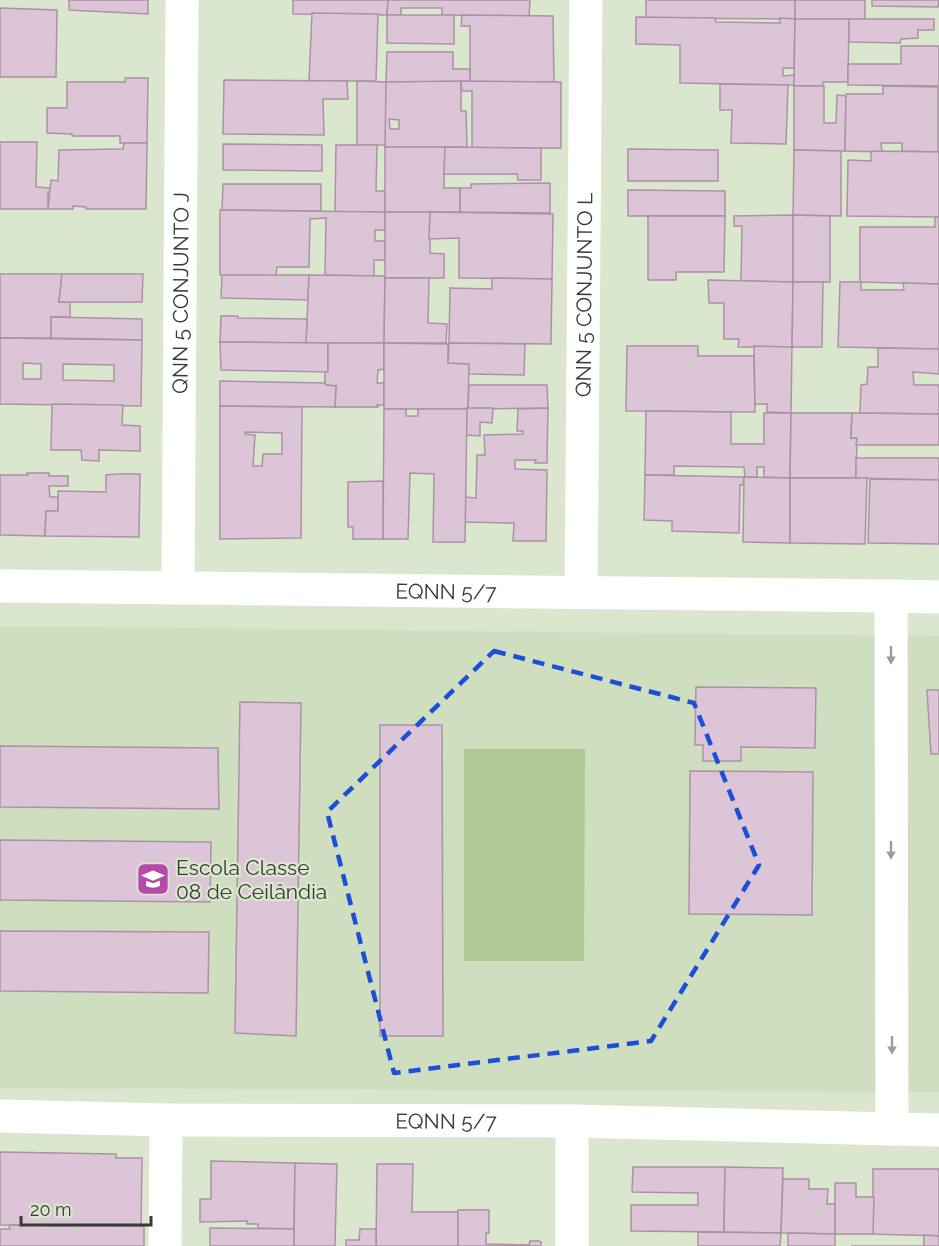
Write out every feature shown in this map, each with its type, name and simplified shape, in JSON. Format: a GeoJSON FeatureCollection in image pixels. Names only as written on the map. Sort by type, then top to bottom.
{"type":"FeatureCollection","features":[{"type":"Feature","properties":{"kind":"street","name":"QNN 5 CONJUNTO J"},"geometry":{"type":"LineString","coordinates":[[178,587],[182,0]]}},
{"type":"Feature","properties":{"kind":"street","name":"QNN 5 CONJUNTO L"},"geometry":{"type":"LineString","coordinates":[[581,591],[586,0]]}},
{"type":"Feature","properties":{"kind":"street","name":"EQNN 5/7"},"geometry":{"type":"LineString","coordinates":[[0,586],[581,591],[939,597]]}},
{"type":"Feature","properties":{"kind":"street"},"geometry":{"type":"LineString","coordinates":[[891,596],[892,1128]]}},
{"type":"Feature","properties":{"kind":"street","name":"EQNN 5/7"},"geometry":{"type":"LineString","coordinates":[[0,1116],[166,1120],[572,1121],[939,1130]]}},
{"type":"Feature","properties":{"kind":"street"},"geometry":{"type":"LineString","coordinates":[[165,1246],[166,1120]]}},
{"type":"Feature","properties":{"kind":"street"},"geometry":{"type":"LineString","coordinates":[[572,1121],[572,1246]]}},
{"type":"Feature","properties":{"kind":"highlighted area"},"geometry":{"type":"Polygon","coordinates":[[[494,651],[694,703],[759,865],[651,1041],[394,1073],[327,812],[494,651]]]}},
{"type":"Feature","properties":{"kind":"shaded area"},"geometry":{"type":"Polygon","coordinates":[[[0,626],[939,636],[939,1092],[0,1088],[0,626]]]}},
{"type":"Feature","properties":{"kind":"green space"},"geometry":{"type":"Polygon","coordinates":[[[464,749],[585,749],[584,961],[464,961],[464,749]]]}},
{"type":"Feature","properties":{"kind":"building"},"geometry":{"type":"Polygon","coordinates":[[[69,0],[148,0],[148,14],[69,10],[69,0]]]}},
{"type":"Feature","properties":{"kind":"building"},"geometry":{"type":"Polygon","coordinates":[[[293,0],[388,0],[387,15],[293,14],[293,0]]]}},
{"type":"Feature","properties":{"kind":"building"},"geometry":{"type":"Polygon","coordinates":[[[388,0],[530,0],[529,16],[442,15],[442,8],[401,8],[401,15],[387,15],[388,0]]]}},
{"type":"Feature","properties":{"kind":"building"},"geometry":{"type":"Polygon","coordinates":[[[646,0],[795,0],[795,19],[646,18],[646,0]]]}},
{"type":"Feature","properties":{"kind":"building"},"geometry":{"type":"Polygon","coordinates":[[[795,0],[865,0],[865,19],[795,19],[795,0]]]}},
{"type":"Feature","properties":{"kind":"building"},"geometry":{"type":"Polygon","coordinates":[[[872,0],[939,0],[938,7],[872,6],[872,0]]]}},
{"type":"Feature","properties":{"kind":"building"},"geometry":{"type":"Polygon","coordinates":[[[0,8],[57,10],[56,77],[0,77],[0,8]]]}},
{"type":"Feature","properties":{"kind":"building"},"geometry":{"type":"Polygon","coordinates":[[[312,13],[378,14],[376,81],[309,81],[312,13]]]}},
{"type":"Feature","properties":{"kind":"building"},"geometry":{"type":"Polygon","coordinates":[[[387,15],[454,15],[454,44],[387,43],[387,15]]]}},
{"type":"Feature","properties":{"kind":"building"},"geometry":{"type":"Polygon","coordinates":[[[462,15],[553,16],[554,82],[470,82],[470,26],[461,26],[462,15]]]}},
{"type":"Feature","properties":{"kind":"building"},"geometry":{"type":"Polygon","coordinates":[[[636,17],[715,18],[716,22],[780,23],[780,18],[795,19],[794,68],[783,68],[783,76],[795,75],[794,85],[680,83],[680,45],[636,44],[636,17]]]}},
{"type":"Feature","properties":{"kind":"building"},"geometry":{"type":"Polygon","coordinates":[[[795,19],[849,19],[848,82],[823,82],[823,86],[794,86],[795,19]]]}},
{"type":"Feature","properties":{"kind":"building"},"geometry":{"type":"Polygon","coordinates":[[[849,19],[934,19],[934,30],[918,30],[918,38],[901,39],[900,43],[849,42],[849,19]]]}},
{"type":"Feature","properties":{"kind":"building"},"geometry":{"type":"Polygon","coordinates":[[[901,46],[939,46],[939,86],[848,85],[848,64],[901,64],[901,46]]]}},
{"type":"Feature","properties":{"kind":"building"},"geometry":{"type":"Polygon","coordinates":[[[387,52],[453,52],[453,69],[470,69],[470,82],[386,82],[387,52]]]}},
{"type":"Feature","properties":{"kind":"building"},"geometry":{"type":"Polygon","coordinates":[[[125,78],[148,78],[147,143],[120,143],[120,136],[72,136],[72,134],[47,133],[47,108],[67,108],[67,82],[125,82],[125,78]]]}},
{"type":"Feature","properties":{"kind":"building"},"geometry":{"type":"Polygon","coordinates":[[[224,80],[347,81],[348,99],[323,99],[324,135],[223,134],[224,80]]]}},
{"type":"Feature","properties":{"kind":"building"},"geometry":{"type":"Polygon","coordinates":[[[357,81],[386,82],[386,145],[357,145],[357,81]]]}},
{"type":"Feature","properties":{"kind":"building"},"geometry":{"type":"Polygon","coordinates":[[[461,81],[461,111],[466,111],[467,147],[385,147],[386,82],[461,81]],[[389,119],[390,129],[399,129],[399,120],[389,119]]]}},
{"type":"Feature","properties":{"kind":"building"},"geometry":{"type":"Polygon","coordinates":[[[461,81],[561,82],[561,148],[472,148],[472,91],[462,91],[461,81]]]}},
{"type":"Feature","properties":{"kind":"building"},"geometry":{"type":"Polygon","coordinates":[[[720,84],[788,85],[786,144],[731,143],[732,110],[720,110],[720,84]]]}},
{"type":"Feature","properties":{"kind":"building"},"geometry":{"type":"Polygon","coordinates":[[[794,86],[824,86],[824,123],[836,123],[837,95],[846,96],[845,151],[794,150],[794,86]]]}},
{"type":"Feature","properties":{"kind":"building"},"geometry":{"type":"Polygon","coordinates":[[[883,86],[938,87],[938,152],[902,151],[902,143],[881,143],[882,152],[845,151],[846,94],[883,94],[883,86]]]}},
{"type":"Feature","properties":{"kind":"building"},"geometry":{"type":"Polygon","coordinates":[[[0,142],[37,142],[36,187],[50,188],[48,209],[0,209],[0,142]]]}},
{"type":"Feature","properties":{"kind":"building"},"geometry":{"type":"Polygon","coordinates":[[[124,143],[147,143],[146,209],[86,209],[86,207],[73,206],[73,209],[48,209],[51,180],[58,181],[59,150],[123,149],[124,143]]]}},
{"type":"Feature","properties":{"kind":"building"},"geometry":{"type":"Polygon","coordinates":[[[223,144],[322,145],[322,171],[223,170],[223,144]]]}},
{"type":"Feature","properties":{"kind":"building"},"geometry":{"type":"Polygon","coordinates":[[[336,145],[377,145],[376,191],[385,191],[385,212],[335,212],[336,145]]]}},
{"type":"Feature","properties":{"kind":"building"},"geometry":{"type":"Polygon","coordinates":[[[385,147],[445,147],[444,188],[460,188],[460,212],[385,212],[385,147]]]}},
{"type":"Feature","properties":{"kind":"building"},"geometry":{"type":"Polygon","coordinates":[[[445,147],[541,148],[541,180],[518,180],[517,174],[444,174],[445,147]]]}},
{"type":"Feature","properties":{"kind":"building"},"geometry":{"type":"Polygon","coordinates":[[[628,149],[718,150],[718,181],[628,181],[628,149]]]}},
{"type":"Feature","properties":{"kind":"building"},"geometry":{"type":"Polygon","coordinates":[[[794,150],[841,151],[841,216],[793,215],[794,150]]]}},
{"type":"Feature","properties":{"kind":"building"},"geometry":{"type":"Polygon","coordinates":[[[871,151],[939,152],[939,217],[847,216],[848,160],[871,161],[871,151]]]}},
{"type":"Feature","properties":{"kind":"building"},"geometry":{"type":"Polygon","coordinates":[[[550,183],[550,213],[460,212],[460,188],[471,188],[471,184],[550,183]]]}},
{"type":"Feature","properties":{"kind":"building"},"geometry":{"type":"Polygon","coordinates":[[[223,184],[321,184],[321,211],[222,210],[223,184]]]}},
{"type":"Feature","properties":{"kind":"building"},"geometry":{"type":"Polygon","coordinates":[[[628,190],[725,191],[725,216],[628,216],[628,190]]]}},
{"type":"Feature","properties":{"kind":"building"},"geometry":{"type":"Polygon","coordinates":[[[220,210],[385,212],[385,230],[375,230],[375,241],[385,241],[385,260],[374,260],[374,276],[325,275],[326,218],[310,219],[309,267],[277,267],[276,276],[220,275],[220,210]]]}},
{"type":"Feature","properties":{"kind":"building"},"geometry":{"type":"Polygon","coordinates":[[[385,212],[430,212],[430,253],[444,254],[444,278],[385,278],[385,212]]]}},
{"type":"Feature","properties":{"kind":"building"},"geometry":{"type":"Polygon","coordinates":[[[430,212],[553,214],[552,279],[459,278],[459,238],[429,239],[430,212]]]}},
{"type":"Feature","properties":{"kind":"building"},"geometry":{"type":"Polygon","coordinates":[[[793,215],[793,282],[741,281],[742,226],[734,226],[734,216],[793,215]]]}},
{"type":"Feature","properties":{"kind":"building"},"geometry":{"type":"Polygon","coordinates":[[[793,215],[830,216],[830,282],[793,282],[793,215]]]}},
{"type":"Feature","properties":{"kind":"building"},"geometry":{"type":"Polygon","coordinates":[[[648,216],[725,216],[724,272],[676,272],[676,280],[648,280],[648,216]]]}},
{"type":"Feature","properties":{"kind":"building"},"geometry":{"type":"Polygon","coordinates":[[[935,217],[939,217],[939,284],[860,282],[860,227],[935,227],[935,217]]]}},
{"type":"Feature","properties":{"kind":"building"},"geometry":{"type":"Polygon","coordinates":[[[0,274],[62,274],[59,302],[70,302],[70,317],[51,317],[51,338],[0,338],[0,274]]]}},
{"type":"Feature","properties":{"kind":"building"},"geometry":{"type":"Polygon","coordinates":[[[62,274],[143,274],[142,302],[59,302],[62,274]]]}},
{"type":"Feature","properties":{"kind":"building"},"geometry":{"type":"Polygon","coordinates":[[[222,275],[309,275],[308,300],[221,298],[222,275]]]}},
{"type":"Feature","properties":{"kind":"building"},"geometry":{"type":"Polygon","coordinates":[[[309,275],[385,276],[384,343],[306,343],[309,275]]]}},
{"type":"Feature","properties":{"kind":"building"},"geometry":{"type":"Polygon","coordinates":[[[385,278],[429,278],[428,323],[447,324],[446,343],[384,343],[385,278]]]}},
{"type":"Feature","properties":{"kind":"building"},"geometry":{"type":"Polygon","coordinates":[[[492,278],[552,279],[551,344],[449,343],[450,288],[492,289],[492,278]]]}},
{"type":"Feature","properties":{"kind":"building"},"geometry":{"type":"Polygon","coordinates":[[[708,280],[793,282],[792,347],[738,347],[739,339],[724,339],[724,303],[709,303],[708,280]]]}},
{"type":"Feature","properties":{"kind":"building"},"geometry":{"type":"Polygon","coordinates":[[[793,282],[823,282],[822,347],[792,347],[793,282]]]}},
{"type":"Feature","properties":{"kind":"building"},"geometry":{"type":"Polygon","coordinates":[[[840,282],[861,282],[861,290],[904,290],[903,283],[939,284],[939,349],[838,347],[840,282]]]}},
{"type":"Feature","properties":{"kind":"building"},"geometry":{"type":"Polygon","coordinates":[[[221,316],[307,319],[306,343],[220,342],[221,316]]]}},
{"type":"Feature","properties":{"kind":"building"},"geometry":{"type":"Polygon","coordinates":[[[51,317],[142,319],[142,340],[51,338],[51,317]]]}},
{"type":"Feature","properties":{"kind":"building"},"geometry":{"type":"Polygon","coordinates":[[[0,338],[142,340],[141,406],[0,404],[0,338]],[[23,363],[23,379],[41,379],[41,364],[23,363]],[[63,364],[63,380],[114,381],[114,365],[63,364]]]}},
{"type":"Feature","properties":{"kind":"building"},"geometry":{"type":"Polygon","coordinates":[[[220,342],[328,343],[328,372],[221,370],[220,342]]]}},
{"type":"Feature","properties":{"kind":"building"},"geometry":{"type":"Polygon","coordinates":[[[328,343],[384,343],[384,369],[378,370],[377,383],[384,383],[384,405],[335,407],[336,386],[325,383],[325,372],[328,372],[328,343]]]}},
{"type":"Feature","properties":{"kind":"building"},"geometry":{"type":"Polygon","coordinates":[[[384,343],[448,344],[448,363],[469,364],[468,409],[384,409],[384,343]]]}},
{"type":"Feature","properties":{"kind":"building"},"geometry":{"type":"Polygon","coordinates":[[[449,343],[525,344],[524,375],[469,374],[469,364],[448,363],[449,343]]]}},
{"type":"Feature","properties":{"kind":"building"},"geometry":{"type":"Polygon","coordinates":[[[627,346],[698,346],[698,356],[754,356],[755,412],[626,411],[627,346]]]}},
{"type":"Feature","properties":{"kind":"building"},"geometry":{"type":"Polygon","coordinates":[[[754,346],[792,347],[791,413],[767,412],[767,404],[755,404],[754,346]]]}},
{"type":"Feature","properties":{"kind":"building"},"geometry":{"type":"Polygon","coordinates":[[[878,348],[939,349],[939,374],[913,372],[914,385],[939,385],[939,414],[860,413],[861,385],[867,384],[868,367],[878,367],[878,348]]]}},
{"type":"Feature","properties":{"kind":"building"},"geometry":{"type":"Polygon","coordinates":[[[220,381],[325,383],[336,386],[335,407],[220,406],[220,381]]]}},
{"type":"Feature","properties":{"kind":"building"},"geometry":{"type":"Polygon","coordinates":[[[469,385],[547,385],[548,408],[468,409],[469,385]]]}},
{"type":"Feature","properties":{"kind":"building"},"geometry":{"type":"Polygon","coordinates":[[[52,404],[123,405],[122,425],[140,426],[140,451],[99,450],[99,461],[82,460],[81,450],[51,450],[52,404]]]}},
{"type":"Feature","properties":{"kind":"building"},"geometry":{"type":"Polygon","coordinates":[[[220,406],[302,407],[301,538],[220,539],[220,406]],[[245,432],[245,434],[255,435],[253,466],[262,466],[263,454],[282,454],[282,433],[245,432]]]}},
{"type":"Feature","properties":{"kind":"building"},"geometry":{"type":"Polygon","coordinates":[[[466,408],[493,408],[492,423],[480,422],[480,436],[466,435],[466,408]]]}},
{"type":"Feature","properties":{"kind":"building"},"geometry":{"type":"Polygon","coordinates":[[[548,408],[547,463],[535,463],[536,460],[515,460],[515,469],[547,470],[546,541],[513,541],[514,523],[465,522],[465,497],[476,498],[477,455],[485,455],[484,435],[523,434],[523,431],[517,431],[518,409],[548,408]]]}},
{"type":"Feature","properties":{"kind":"building"},"geometry":{"type":"Polygon","coordinates":[[[384,409],[406,409],[406,416],[418,416],[418,409],[467,409],[465,542],[433,542],[434,474],[410,473],[408,539],[383,539],[384,409]]]}},
{"type":"Feature","properties":{"kind":"building"},"geometry":{"type":"Polygon","coordinates":[[[646,411],[731,412],[731,444],[764,444],[764,413],[791,413],[790,478],[764,477],[764,467],[757,467],[757,477],[745,477],[744,467],[674,466],[674,475],[645,475],[646,411]]]}},
{"type":"Feature","properties":{"kind":"building"},"geometry":{"type":"Polygon","coordinates":[[[791,413],[852,413],[851,438],[857,438],[856,478],[790,478],[791,413]]]}},
{"type":"Feature","properties":{"kind":"building"},"geometry":{"type":"Polygon","coordinates":[[[852,413],[939,414],[939,445],[856,445],[857,438],[851,438],[852,413]]]}},
{"type":"Feature","properties":{"kind":"building"},"geometry":{"type":"Polygon","coordinates":[[[856,458],[939,458],[939,480],[856,478],[856,458]]]}},
{"type":"Feature","properties":{"kind":"building"},"geometry":{"type":"Polygon","coordinates":[[[27,473],[68,476],[68,486],[49,486],[50,497],[58,497],[58,511],[46,511],[45,536],[0,535],[0,475],[28,475],[27,473]]]}},
{"type":"Feature","properties":{"kind":"building"},"geometry":{"type":"Polygon","coordinates":[[[140,474],[139,537],[45,536],[46,511],[58,511],[58,491],[106,492],[106,475],[140,474]]]}},
{"type":"Feature","properties":{"kind":"building"},"geometry":{"type":"Polygon","coordinates":[[[645,475],[744,477],[743,485],[740,485],[739,533],[672,531],[672,521],[644,520],[645,475]]]}},
{"type":"Feature","properties":{"kind":"building"},"geometry":{"type":"Polygon","coordinates":[[[744,477],[790,478],[790,543],[743,542],[744,477]]]}},
{"type":"Feature","properties":{"kind":"building"},"geometry":{"type":"Polygon","coordinates":[[[790,478],[867,478],[865,544],[790,543],[790,478]]]}},
{"type":"Feature","properties":{"kind":"building"},"geometry":{"type":"Polygon","coordinates":[[[870,479],[939,480],[939,544],[868,543],[870,479]]]}},
{"type":"Feature","properties":{"kind":"building"},"geometry":{"type":"Polygon","coordinates":[[[383,481],[383,539],[353,539],[353,527],[348,527],[348,482],[383,481]]]}},
{"type":"Feature","properties":{"kind":"building"},"geometry":{"type":"Polygon","coordinates":[[[696,687],[816,688],[815,748],[741,747],[741,761],[703,761],[703,745],[695,745],[696,687]]]}},
{"type":"Feature","properties":{"kind":"building"},"geometry":{"type":"Polygon","coordinates":[[[927,690],[939,690],[939,754],[931,754],[927,690]]]}},
{"type":"Feature","properties":{"kind":"building"},"geometry":{"type":"Polygon","coordinates":[[[240,702],[301,703],[296,1036],[235,1033],[240,702]]]}},
{"type":"Feature","properties":{"kind":"building"},"geometry":{"type":"Polygon","coordinates":[[[380,725],[442,725],[443,1036],[380,1036],[380,725]]]}},
{"type":"Feature","properties":{"kind":"building"},"geometry":{"type":"Polygon","coordinates":[[[0,746],[218,748],[219,809],[0,807],[0,746]]]}},
{"type":"Feature","properties":{"kind":"building"},"geometry":{"type":"Polygon","coordinates":[[[690,771],[813,772],[812,915],[689,914],[690,771]]]}},
{"type":"Feature","properties":{"kind":"building"},"geometry":{"type":"Polygon","coordinates":[[[0,840],[211,842],[210,902],[0,900],[0,840]]]}},
{"type":"Feature","properties":{"kind":"building"},"geometry":{"type":"Polygon","coordinates":[[[0,931],[209,932],[208,993],[0,991],[0,931]]]}},
{"type":"Feature","properties":{"kind":"building"},"geometry":{"type":"Polygon","coordinates":[[[0,1152],[116,1154],[116,1158],[142,1158],[141,1227],[0,1225],[0,1152]]]}},
{"type":"Feature","properties":{"kind":"building"},"geometry":{"type":"Polygon","coordinates":[[[211,1161],[295,1163],[294,1229],[258,1228],[258,1224],[247,1224],[247,1221],[200,1222],[200,1199],[211,1199],[211,1161]]]}},
{"type":"Feature","properties":{"kind":"building"},"geometry":{"type":"Polygon","coordinates":[[[295,1163],[337,1164],[335,1246],[294,1246],[295,1163]]]}},
{"type":"Feature","properties":{"kind":"building"},"geometry":{"type":"Polygon","coordinates":[[[377,1164],[413,1164],[412,1212],[458,1212],[458,1246],[376,1246],[377,1164]]]}},
{"type":"Feature","properties":{"kind":"building"},"geometry":{"type":"Polygon","coordinates":[[[633,1167],[725,1167],[724,1232],[631,1231],[631,1205],[698,1205],[698,1193],[632,1192],[633,1167]]]}},
{"type":"Feature","properties":{"kind":"building"},"geometry":{"type":"Polygon","coordinates":[[[725,1167],[783,1168],[781,1233],[724,1232],[725,1167]]]}},
{"type":"Feature","properties":{"kind":"building"},"geometry":{"type":"Polygon","coordinates":[[[873,1169],[939,1169],[939,1236],[873,1234],[873,1169]]]}},
{"type":"Feature","properties":{"kind":"building"},"geometry":{"type":"Polygon","coordinates":[[[783,1179],[809,1179],[809,1189],[828,1189],[827,1204],[835,1204],[835,1234],[781,1233],[783,1179]]]}},
{"type":"Feature","properties":{"kind":"building"},"geometry":{"type":"Polygon","coordinates":[[[835,1183],[856,1183],[856,1197],[874,1197],[873,1234],[835,1234],[835,1183]]]}},
{"type":"Feature","properties":{"kind":"building"},"geometry":{"type":"Polygon","coordinates":[[[458,1210],[489,1210],[489,1233],[486,1233],[486,1244],[529,1245],[530,1241],[539,1241],[541,1246],[458,1246],[458,1210]]]}},
{"type":"Feature","properties":{"kind":"building"},"geometry":{"type":"Polygon","coordinates":[[[9,1225],[144,1226],[144,1246],[0,1246],[0,1229],[10,1229],[9,1225]]]}},
{"type":"Feature","properties":{"kind":"building"},"geometry":{"type":"Polygon","coordinates":[[[210,1228],[294,1229],[294,1246],[210,1246],[210,1228]]]}},
{"type":"Feature","properties":{"kind":"building"},"geometry":{"type":"Polygon","coordinates":[[[360,1229],[376,1229],[376,1246],[346,1246],[346,1240],[359,1240],[360,1229]]]}},
{"type":"Feature","properties":{"kind":"building"},"geometry":{"type":"Polygon","coordinates":[[[698,1232],[781,1233],[780,1246],[698,1246],[698,1232]]]}},
{"type":"Feature","properties":{"kind":"building"},"geometry":{"type":"Polygon","coordinates":[[[788,1233],[835,1234],[835,1246],[788,1246],[788,1233]]]}},
{"type":"Feature","properties":{"kind":"building"},"geometry":{"type":"Polygon","coordinates":[[[924,1235],[939,1236],[939,1246],[924,1246],[924,1235]]]}},
{"type":"Feature","properties":{"kind":"place","name":"Escola Classe 08 de Ceilândia"},"geometry":{"type":"Point","coordinates":[153,879]}}]}
